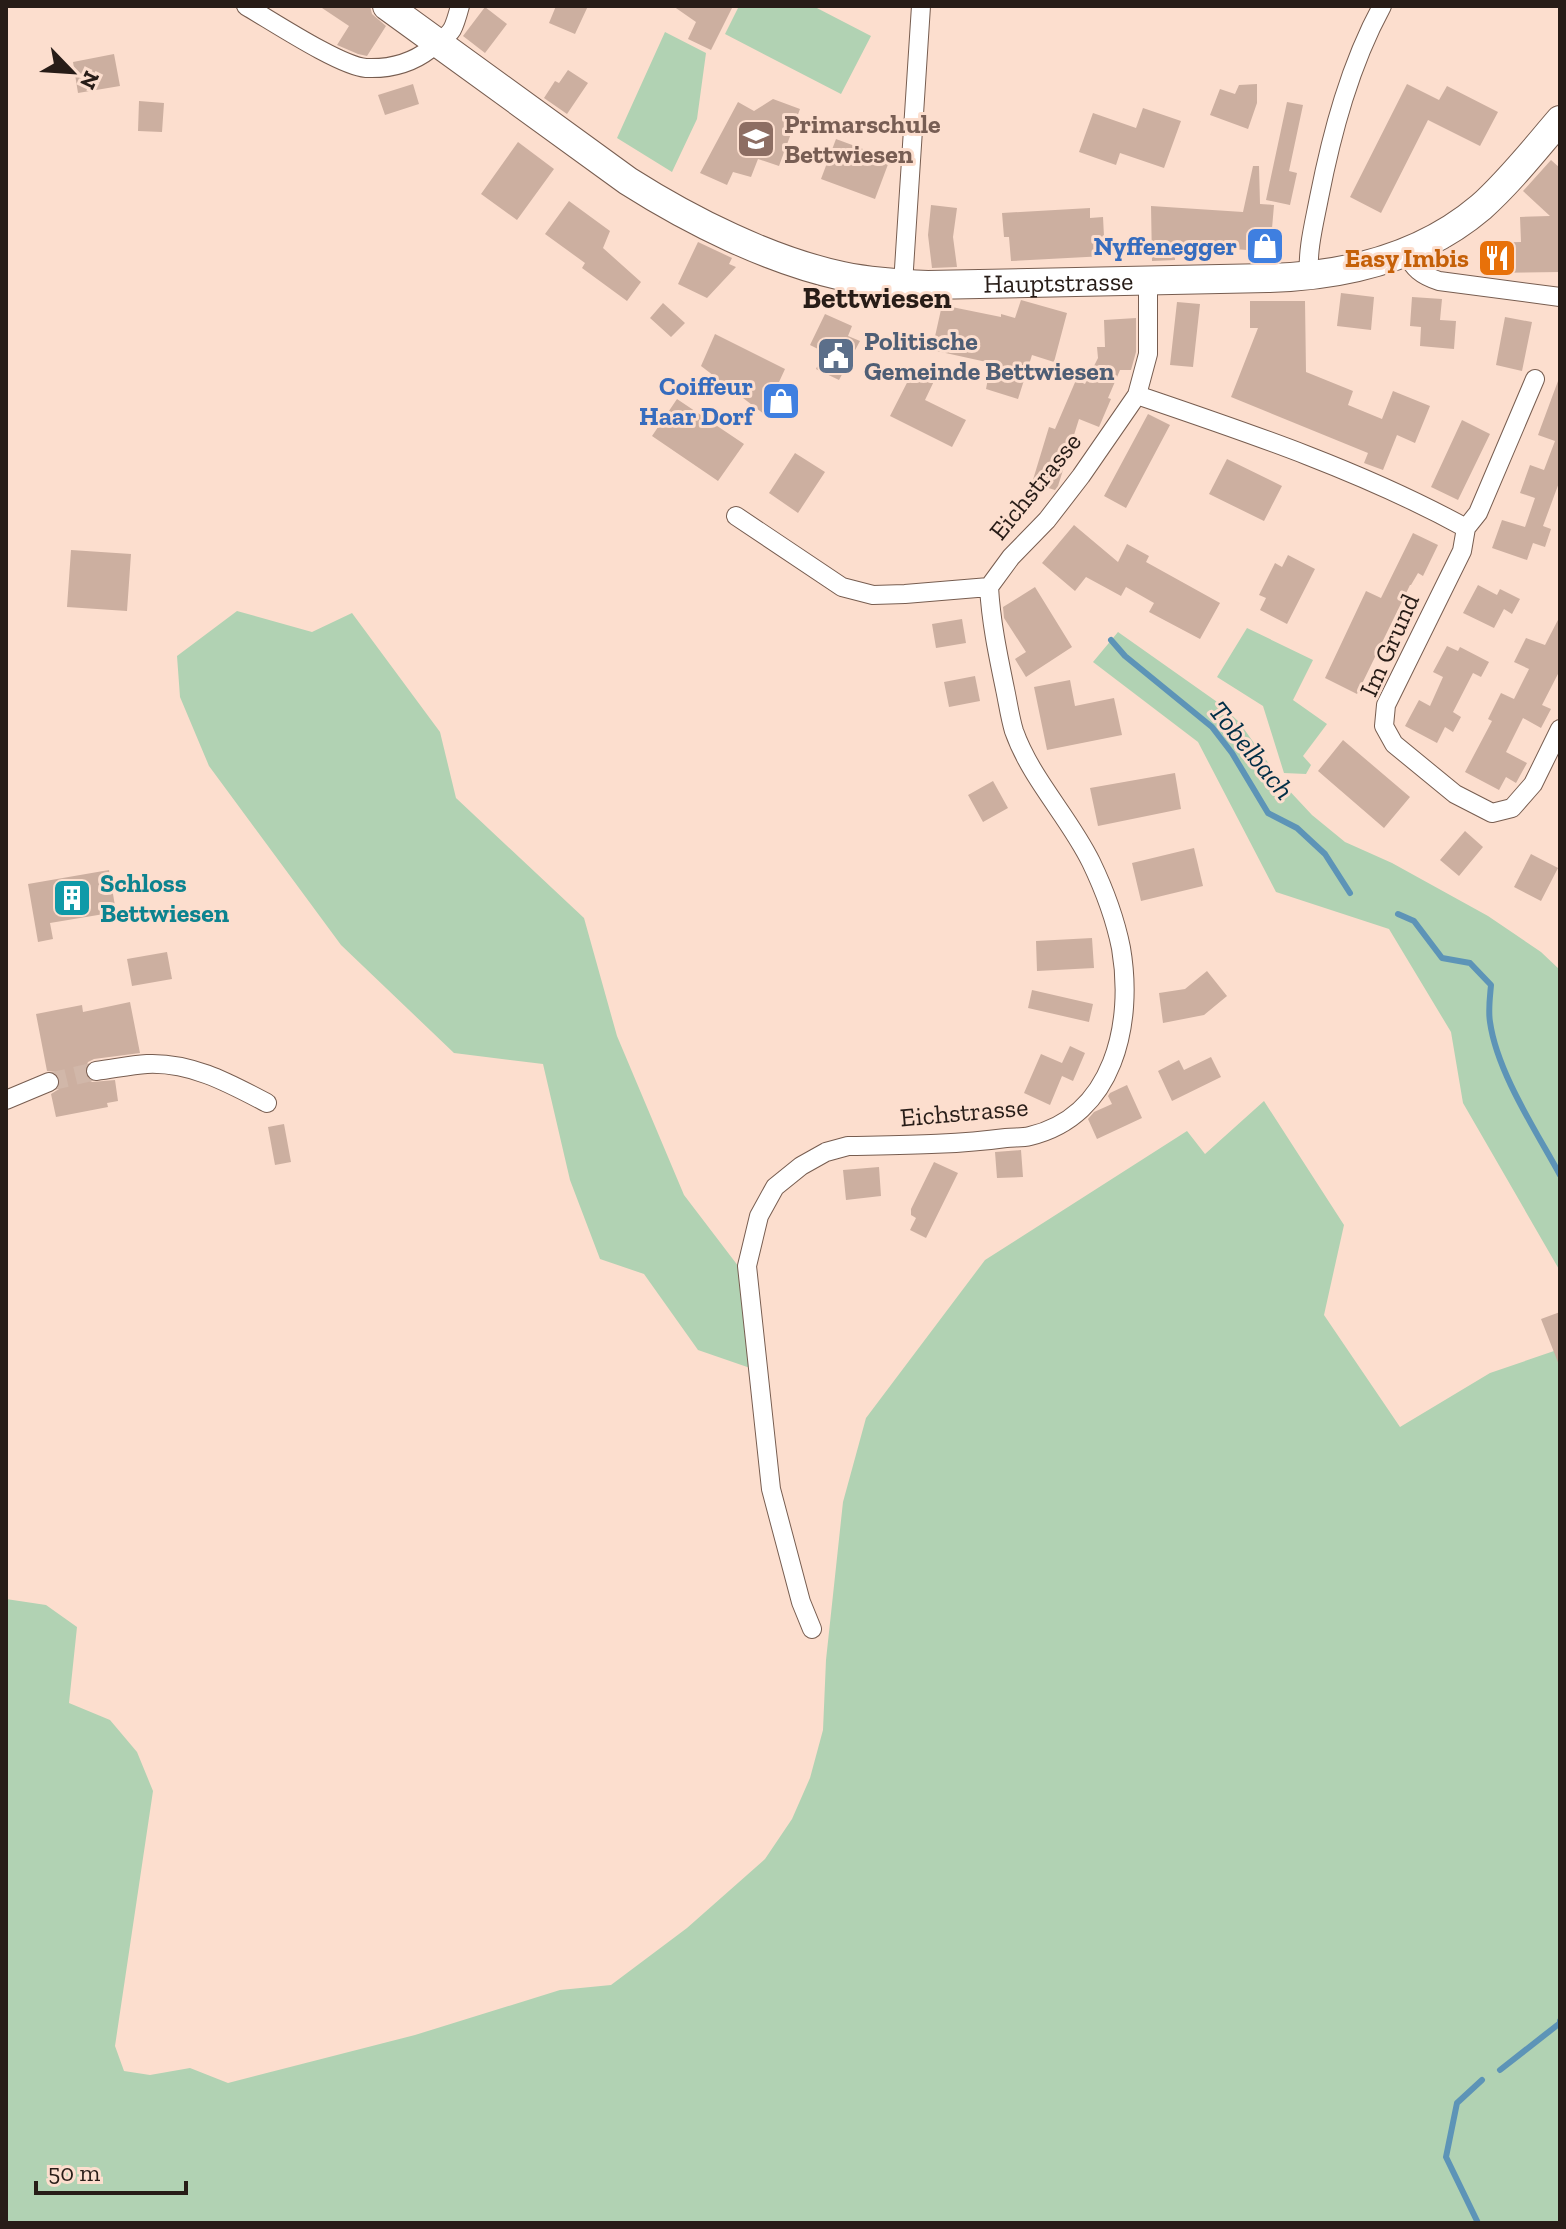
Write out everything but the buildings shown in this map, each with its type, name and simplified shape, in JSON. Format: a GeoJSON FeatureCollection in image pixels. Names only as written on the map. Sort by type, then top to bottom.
{"type":"FeatureCollection","features":[{"type":"Feature","properties":{"kind":"main road","name":"Hauptstrasse"},"geometry":{"type":"LineString","coordinates":[[387,6],[665,205],[794,262],[841,276],[903,284],[1309,277],[1346,271],[1405,252],[1461,222],[1482,206],[1560,120]]}},
{"type":"Feature","properties":{"kind":"street"},"geometry":{"type":"LineString","coordinates":[[246,6],[335,57],[365,68],[411,62],[449,36],[460,6]]}},
{"type":"Feature","properties":{"kind":"street"},"geometry":{"type":"LineString","coordinates":[[903,284],[921,6]]}},
{"type":"Feature","properties":{"kind":"street"},"geometry":{"type":"LineString","coordinates":[[1309,277],[1310,241],[1332,139],[1349,80],[1382,6]]}},
{"type":"Feature","properties":{"kind":"street"},"geometry":{"type":"LineString","coordinates":[[1405,252],[1421,275],[1439,281],[1560,297]]}},
{"type":"Feature","properties":{"kind":"street","name":"Eichstrasse"},"geometry":{"type":"LineString","coordinates":[[812,1629],[801,1602],[771,1489],[747,1266],[759,1216],[775,1187],[801,1166],[834,1148],[1029,1137],[1053,1127],[1078,1112],[1102,1086],[1119,1042],[1124,996],[1121,950],[1112,912],[1090,860],[1039,778],[1014,730],[991,622],[989,587],[1081,476],[1137,395],[1148,354],[1148,281]]}},
{"type":"Feature","properties":{"kind":"street","name":"Im Grund"},"geometry":{"type":"LineString","coordinates":[[1535,379],[1478,513],[1466,528],[1462,551],[1386,705],[1384,726],[1394,744],[1442,784],[1492,813],[1512,808],[1533,784],[1560,729]]}},
{"type":"Feature","properties":{"kind":"street"},"geometry":{"type":"LineString","coordinates":[[1137,395],[1316,458],[1466,528]]}},
{"type":"Feature","properties":{"kind":"street"},"geometry":{"type":"LineString","coordinates":[[736,516],[842,587],[873,595],[889,595],[989,587]]}},
{"type":"Feature","properties":{"kind":"street"},"geometry":{"type":"LineString","coordinates":[[96,1071],[148,1064],[196,1070],[267,1103]]}},
{"type":"Feature","properties":{"kind":"street"},"geometry":{"type":"LineString","coordinates":[[6,1100],[49,1082]]}},
{"type":"Feature","properties":{"kind":"green space"},"geometry":{"type":"Polygon","coordinates":[[[739,6],[813,6],[871,36],[841,94],[725,34],[739,6]]]}},
{"type":"Feature","properties":{"kind":"green space"},"geometry":{"type":"Polygon","coordinates":[[[665,32],[706,53],[697,119],[672,172],[617,138],[665,32]]]}},
{"type":"Feature","properties":{"kind":"green space"},"geometry":{"type":"Polygon","coordinates":[[[237,611],[312,632],[352,613],[440,732],[456,798],[584,918],[617,1036],[684,1195],[745,1275],[753,1369],[698,1350],[644,1274],[600,1259],[570,1180],[543,1064],[454,1053],[341,945],[209,766],[180,697],[177,656],[237,611]]]}},
{"type":"Feature","properties":{"kind":"green space"},"geometry":{"type":"Polygon","coordinates":[[[1247,628],[1313,660],[1293,700],[1327,724],[1303,756],[1311,765],[1306,774],[1284,773],[1263,706],[1217,677],[1247,628]]]}},
{"type":"Feature","properties":{"kind":"green space"},"geometry":{"type":"Polygon","coordinates":[[[1118,632],[1220,704],[1239,722],[1284,785],[1312,815],[1345,842],[1392,863],[1488,916],[1541,952],[1560,970],[1560,1271],[1463,1103],[1451,1032],[1389,929],[1276,892],[1198,742],[1093,662],[1118,632]]]}},
{"type":"Feature","properties":{"kind":"green space"},"geometry":{"type":"Polygon","coordinates":[[[1264,1101],[1344,1225],[1324,1315],[1400,1427],[1490,1373],[1554,1351],[1560,1346],[1560,2223],[6,2223],[6,1599],[46,1605],[77,1627],[69,1703],[110,1720],[137,1752],[153,1791],[115,2046],[124,2071],[150,2075],[190,2068],[228,2083],[415,2035],[560,1990],[611,1985],[687,1928],[765,1859],[792,1819],[810,1778],[823,1730],[826,1660],[843,1502],[866,1418],[985,1260],[1187,1131],[1205,1154],[1264,1101]]]}},
{"type":"Feature","properties":{"kind":"waterway","name":"Tobelbach"},"geometry":{"type":"LineString","coordinates":[[1111,640],[1125,656],[1212,727],[1232,753],[1268,813],[1297,828],[1325,854],[1350,893]]}},
{"type":"Feature","properties":{"kind":"waterway","name":"Tobelbach"},"geometry":{"type":"LineString","coordinates":[[1398,914],[1414,921],[1442,958],[1470,963],[1491,985],[1489,1017],[1501,1061],[1560,1175]]}},
{"type":"Feature","properties":{"kind":"waterway","name":"Tobelbach"},"geometry":{"type":"LineString","coordinates":[[1500,2070],[1560,2021]]}},
{"type":"Feature","properties":{"kind":"waterway","name":"Tobelbach"},"geometry":{"type":"LineString","coordinates":[[1478,2223],[1446,2157],[1457,2103],[1482,2080]]}},
{"type":"Feature","properties":{"kind":"tunnel"},"geometry":{"type":"LineString","coordinates":[[49,1082],[96,1071]]}},
{"type":"Feature","properties":{"kind":"place","name":"Primarschule Bettwiesen"},"geometry":{"type":"Point","coordinates":[756,139]}},
{"type":"Feature","properties":{"kind":"place","name":"Nyffenegger"},"geometry":{"type":"Point","coordinates":[1265,246]}},
{"type":"Feature","properties":{"kind":"place","name":"Easy Imbis"},"geometry":{"type":"Point","coordinates":[1497,258]}},
{"type":"Feature","properties":{"kind":"place","name":"Politische Gemeinde Bettwiesen"},"geometry":{"type":"Point","coordinates":[836,356]}},
{"type":"Feature","properties":{"kind":"place","name":"Coiffeur Haar Dorf"},"geometry":{"type":"Point","coordinates":[781,401]}},
{"type":"Feature","properties":{"kind":"place","name":"Schloss Bettwiesen"},"geometry":{"type":"Point","coordinates":[72,898]}},
{"type":"Feature","properties":{"kind":"district","name":"Bettwiesen"},"geometry":{"type":"Point","coordinates":[877,298]}}]}
